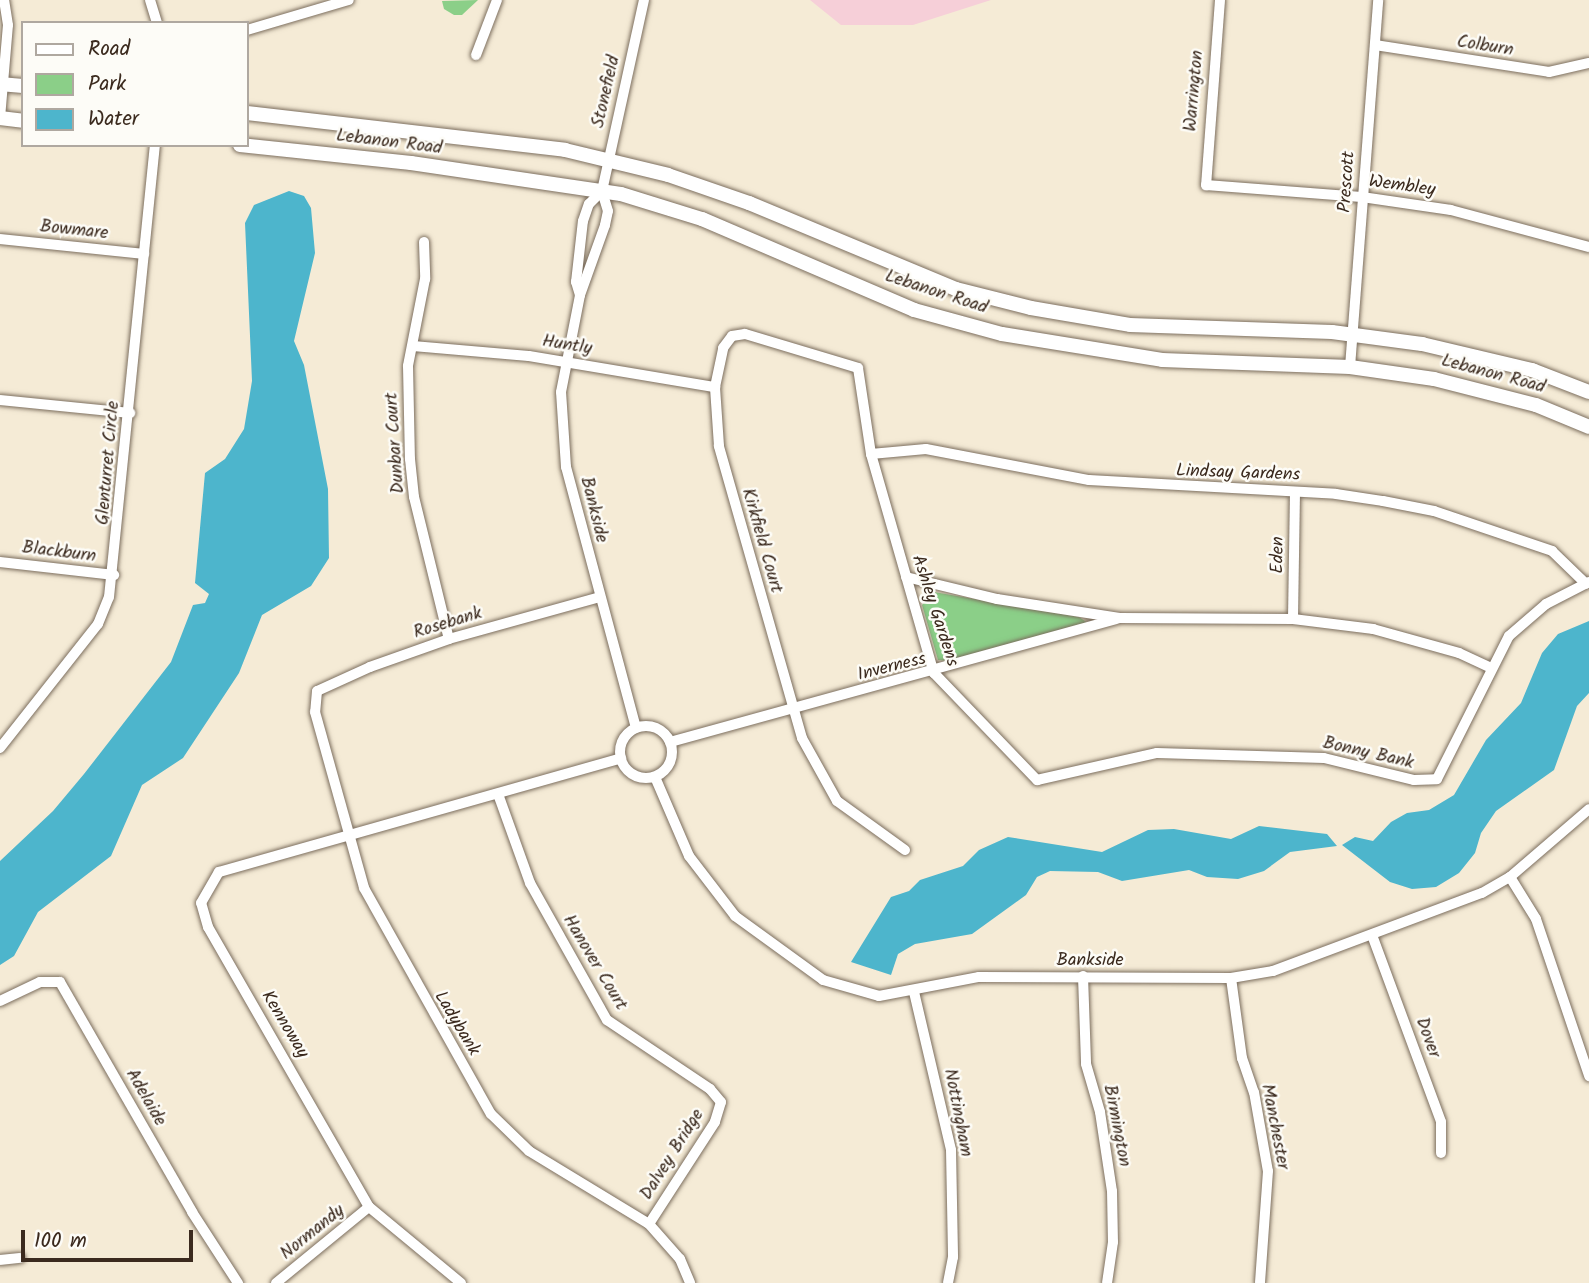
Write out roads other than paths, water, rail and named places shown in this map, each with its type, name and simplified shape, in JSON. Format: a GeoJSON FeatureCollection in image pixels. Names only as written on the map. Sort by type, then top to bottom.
{"type":"FeatureCollection","features":[{"type":"Feature","properties":{"kind":"main road"},"geometry":{"type":"LineString","coordinates":[[2,84],[21,86]]}},
{"type":"Feature","properties":{"kind":"main road","name":"Lebanon Road"},"geometry":{"type":"LineString","coordinates":[[248,113],[565,149],[749,203],[956,289],[1031,308],[1130,325],[1354,334],[1422,344],[1532,370],[1589,392]]}},
{"type":"Feature","properties":{"kind":"main road"},"geometry":{"type":"LineString","coordinates":[[0,118],[21,121]]}},
{"type":"Feature","properties":{"kind":"main road","name":"Lebanon Road"},"geometry":{"type":"LineString","coordinates":[[248,146],[411,163],[602,191],[702,219],[914,310],[1002,334],[1162,360],[1350,367],[1434,379],[1536,405],[1589,427]]}},
{"type":"Feature","properties":{"kind":"street"},"geometry":{"type":"LineString","coordinates":[[0,118],[8,25],[4,0]]}},
{"type":"Feature","properties":{"kind":"street"},"geometry":{"type":"LineString","coordinates":[[150,0],[156,21]]}},
{"type":"Feature","properties":{"kind":"street"},"geometry":{"type":"LineString","coordinates":[[248,30],[349,0]]}},
{"type":"Feature","properties":{"kind":"street"},"geometry":{"type":"LineString","coordinates":[[476,55],[497,0]]}},
{"type":"Feature","properties":{"kind":"street","name":"Stonefield"},"geometry":{"type":"LineString","coordinates":[[602,191],[644,0]]}},
{"type":"Feature","properties":{"kind":"street","name":"Warrington"},"geometry":{"type":"LineString","coordinates":[[1206,185],[1220,0]]}},
{"type":"Feature","properties":{"kind":"street","name":"Prescott"},"geometry":{"type":"LineString","coordinates":[[1350,367],[1378,0]]}},
{"type":"Feature","properties":{"kind":"street","name":"Colburn"},"geometry":{"type":"LineString","coordinates":[[1375,45],[1549,72],[1589,63]]}},
{"type":"Feature","properties":{"kind":"street","name":"Glenturret Circle"},"geometry":{"type":"LineString","coordinates":[[0,748],[98,624],[114,575],[155,147]]}},
{"type":"Feature","properties":{"kind":"street","name":"Wembley"},"geometry":{"type":"LineString","coordinates":[[1206,185],[1362,197],[1451,210],[1589,247]]}},
{"type":"Feature","properties":{"kind":"street","name":"Bankside"},"geometry":{"type":"LineString","coordinates":[[580,295],[576,282],[583,221],[589,204],[602,191]]}},
{"type":"Feature","properties":{"kind":"street","name":"Bankside"},"geometry":{"type":"LineString","coordinates":[[602,191],[607,211],[605,225],[580,295],[564,362],[561,423],[566,467],[636,728]]}},
{"type":"Feature","properties":{"kind":"street","name":"Bowmare"},"geometry":{"type":"LineString","coordinates":[[0,239],[144,254]]}},
{"type":"Feature","properties":{"kind":"street","name":"Dunbar Court"},"geometry":{"type":"LineString","coordinates":[[424,242],[425,279],[408,366],[413,484],[449,639]]}},
{"type":"Feature","properties":{"kind":"street","name":"Kirkfield Court"},"geometry":{"type":"LineString","coordinates":[[862,376],[858,368],[745,334],[732,336],[723,348],[715,387],[719,446],[793,709],[812,760],[837,801],[905,850]]}},
{"type":"Feature","properties":{"kind":"street","name":"Huntly"},"geometry":{"type":"LineString","coordinates":[[413,346],[564,362],[715,387]]}},
{"type":"Feature","properties":{"kind":"street","name":"Ashley Gardens"},"geometry":{"type":"LineString","coordinates":[[862,376],[863,420],[871,454],[934,673],[1037,780]]}},
{"type":"Feature","properties":{"kind":"street"},"geometry":{"type":"LineString","coordinates":[[0,400],[130,413]]}},
{"type":"Feature","properties":{"kind":"street","name":"Lindsay Gardens"},"geometry":{"type":"LineString","coordinates":[[871,454],[926,449],[1089,480],[1336,494],[1434,511],[1512,535],[1552,551],[1588,583]]}},
{"type":"Feature","properties":{"kind":"street","name":"Eden"},"geometry":{"type":"LineString","coordinates":[[1293,619],[1294,492]]}},
{"type":"Feature","properties":{"kind":"street","name":"Blackburn"},"geometry":{"type":"LineString","coordinates":[[0,562],[114,575]]}},
{"type":"Feature","properties":{"kind":"street","name":"Inverness"},"geometry":{"type":"LineString","coordinates":[[906,578],[997,599],[1119,618],[1293,619],[1373,629],[1459,653],[1491,668]]}},
{"type":"Feature","properties":{"kind":"street","name":"Bonny Bank"},"geometry":{"type":"LineString","coordinates":[[1037,780],[1157,753],[1324,758],[1427,782],[1442,773],[1508,636],[1529,615],[1588,583]]}},
{"type":"Feature","properties":{"kind":"street","name":"Rosebank"},"geometry":{"type":"LineString","coordinates":[[315,698],[329,685],[449,639],[600,597]]}},
{"type":"Feature","properties":{"kind":"street","name":"Inverness"},"geometry":{"type":"LineString","coordinates":[[670,742],[934,673],[1119,618]]}},
{"type":"Feature","properties":{"kind":"street","name":"Ladybank"},"geometry":{"type":"LineString","coordinates":[[315,698],[314,712],[349,836],[378,918],[491,1114],[529,1151],[649,1224],[680,1259],[690,1283]]}},
{"type":"Feature","properties":{"kind":"street"},"geometry":{"type":"LineString","coordinates":[[636,728],[656,728],[670,742],[670,763],[654,777],[634,775],[621,758],[623,740],[636,728]]}},
{"type":"Feature","properties":{"kind":"street"},"geometry":{"type":"LineString","coordinates":[[349,836],[621,758]]}},
{"type":"Feature","properties":{"kind":"street","name":"Bankside"},"geometry":{"type":"LineString","coordinates":[[654,777],[694,864],[749,929],[823,980],[845,990],[879,996],[914,992],[979,977],[1231,978],[1298,964],[1474,897],[1510,877],[1589,809]]}},
{"type":"Feature","properties":{"kind":"street","name":"Hanover Court"},"geometry":{"type":"LineString","coordinates":[[498,794],[530,883],[607,1020],[710,1089],[721,1102]]}},
{"type":"Feature","properties":{"kind":"street","name":"Kennoway"},"geometry":{"type":"LineString","coordinates":[[349,836],[219,872],[201,903],[208,927],[369,1207],[461,1283]]}},
{"type":"Feature","properties":{"kind":"street"},"geometry":{"type":"LineString","coordinates":[[1510,877],[1536,919],[1589,1076]]}},
{"type":"Feature","properties":{"kind":"street","name":"Dover"},"geometry":{"type":"LineString","coordinates":[[1372,935],[1441,1122],[1441,1153]]}},
{"type":"Feature","properties":{"kind":"street","name":"Birmington"},"geometry":{"type":"LineString","coordinates":[[1083,976],[1086,1064],[1100,1112],[1112,1191],[1107,1283]]}},
{"type":"Feature","properties":{"kind":"street","name":"Manchester"},"geometry":{"type":"LineString","coordinates":[[1231,978],[1242,1058],[1254,1092],[1268,1171],[1261,1283]]}},
{"type":"Feature","properties":{"kind":"street","name":"Adelaide"},"geometry":{"type":"LineString","coordinates":[[0,1001],[40,982],[60,982],[192,1212],[238,1283]]}},
{"type":"Feature","properties":{"kind":"street","name":"Nottingham"},"geometry":{"type":"LineString","coordinates":[[914,992],[951,1150],[953,1257],[948,1283]]}},
{"type":"Feature","properties":{"kind":"street","name":"Dalvey Bridge"},"geometry":{"type":"LineString","coordinates":[[649,1224],[716,1122],[721,1102]]}},
{"type":"Feature","properties":{"kind":"street","name":"Normandy"},"geometry":{"type":"LineString","coordinates":[[276,1283],[369,1207]]}},
{"type":"Feature","properties":{"kind":"street"},"geometry":{"type":"LineString","coordinates":[[0,1260],[20,1258]]}},
{"type":"Feature","properties":{"kind":"water"},"geometry":{"type":"Polygon","coordinates":[[[289,191],[304,196],[311,208],[315,253],[294,341],[304,365],[328,489],[329,558],[311,586],[262,615],[239,673],[183,758],[142,785],[111,856],[38,912],[14,956],[0,965],[0,861],[53,811],[84,774],[171,662],[193,605],[205,603],[209,594],[195,583],[205,473],[225,459],[244,429],[252,381],[245,223],[254,205],[289,191]]]}},
{"type":"Feature","properties":{"kind":"water"},"geometry":{"type":"Polygon","coordinates":[[[1589,621],[1589,693],[1577,706],[1554,770],[1496,811],[1481,833],[1475,853],[1459,873],[1436,887],[1412,889],[1390,882],[1342,845],[1355,837],[1373,841],[1391,822],[1407,813],[1429,810],[1454,795],[1486,740],[1521,703],[1542,653],[1558,634],[1589,621]]]}},
{"type":"Feature","properties":{"kind":"water"},"geometry":{"type":"Polygon","coordinates":[[[1259,826],[1327,834],[1337,846],[1290,852],[1264,871],[1238,879],[1207,877],[1189,870],[1122,881],[1098,872],[1050,871],[1037,877],[1026,895],[972,934],[915,944],[898,954],[891,975],[851,962],[891,897],[909,891],[920,880],[963,866],[979,850],[1008,837],[1102,852],[1148,830],[1174,829],[1231,839],[1259,826]]]}}]}
